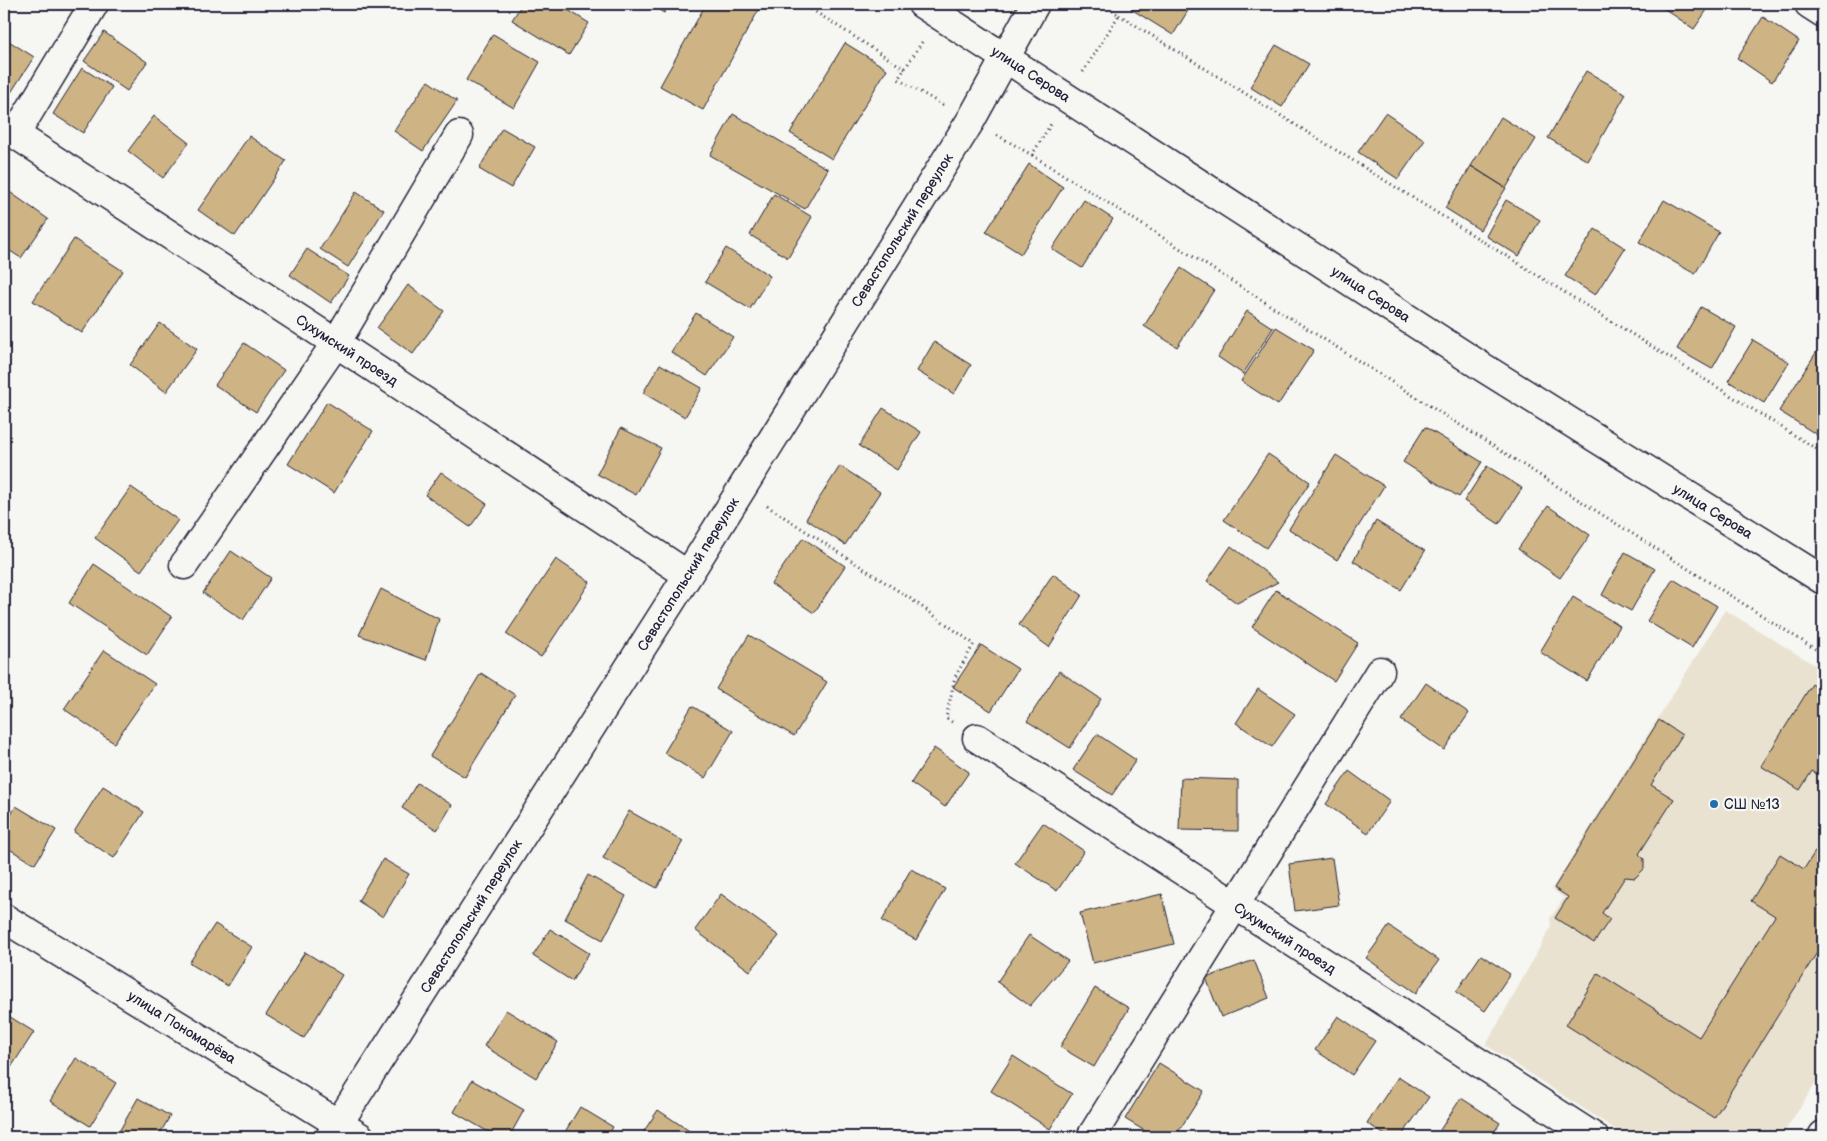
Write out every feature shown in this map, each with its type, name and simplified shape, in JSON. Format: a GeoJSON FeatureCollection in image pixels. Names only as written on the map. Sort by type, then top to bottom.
{"type":"FeatureCollection","features":[{"type":"Feature","properties":{"kind":"street"},"geometry":{"type":"LineString","coordinates":[[8,132],[94,4]]}},
{"type":"Feature","properties":{"kind":"street","name":"улица Серова"},"geometry":{"type":"LineString","coordinates":[[922,4],[1484,368],[1823,580]]}},
{"type":"Feature","properties":{"kind":"street","name":"Севастопольский переулок"},"geometry":{"type":"LineString","coordinates":[[343,1133],[971,120],[1034,4]]}},
{"type":"Feature","properties":{"kind":"street"},"geometry":{"type":"LineString","coordinates":[[1809,4],[1823,13]]}},
{"type":"Feature","properties":{"kind":"street","name":"Сухумский проезд"},"geometry":{"type":"LineString","coordinates":[[8,132],[336,343],[688,575]]}},
{"type":"Feature","properties":{"kind":"street"},"geometry":{"type":"LineString","coordinates":[[184,565],[336,343],[459,135]]}},
{"type":"Feature","properties":{"kind":"street"},"geometry":{"type":"LineString","coordinates":[[1091,1137],[1380,671]]}},
{"type":"Feature","properties":{"kind":"street","name":"Сухумский проезд"},"geometry":{"type":"LineString","coordinates":[[977,738],[1594,1137]]}},
{"type":"Feature","properties":{"kind":"street","name":"улица Пономарёва"},"geometry":{"type":"LineString","coordinates":[[4,918],[343,1133]]}},
{"type":"Feature","properties":{"kind":"path"},"geometry":{"type":"LineString","coordinates":[[803,4],[905,69]]}},
{"type":"Feature","properties":{"kind":"path"},"geometry":{"type":"LineString","coordinates":[[1119,15],[1823,453]]}},
{"type":"Feature","properties":{"kind":"path"},"geometry":{"type":"LineString","coordinates":[[1032,155],[1823,654]]}},
{"type":"Feature","properties":{"kind":"path"},"geometry":{"type":"LineString","coordinates":[[760,502],[911,599],[974,644],[955,676],[946,718],[977,738]]}},
{"type":"Feature","properties":{"kind":"shaded area","name":"СШ №13"},"geometry":{"type":"Polygon","coordinates":[[[1725,610],[1823,670],[1823,1072],[1781,1137],[1627,1137],[1486,1045],[1551,927],[1550,919],[1564,898],[1552,889],[1725,610]]]}},
{"type":"Feature","properties":{"kind":"building"},"geometry":{"type":"Polygon","coordinates":[[[522,4],[558,4],[589,23],[569,55],[512,20],[522,4]]]}},
{"type":"Feature","properties":{"kind":"building"},"geometry":{"type":"Polygon","coordinates":[[[649,4],[670,4],[664,13],[649,4]]]}},
{"type":"Feature","properties":{"kind":"building"},"geometry":{"type":"Polygon","coordinates":[[[706,4],[762,4],[703,110],[660,86],[706,4]]]}},
{"type":"Feature","properties":{"kind":"building"},"geometry":{"type":"Polygon","coordinates":[[[1134,4],[1192,4],[1173,35],[1131,9],[1134,4]]]}},
{"type":"Feature","properties":{"kind":"building"},"geometry":{"type":"Polygon","coordinates":[[[1660,4],[1711,4],[1694,29],[1660,4]]]}},
{"type":"Feature","properties":{"kind":"building"},"geometry":{"type":"Polygon","coordinates":[[[1763,17],[1799,41],[1772,82],[1737,58],[1763,17]]]}},
{"type":"Feature","properties":{"kind":"building"},"geometry":{"type":"Polygon","coordinates":[[[104,32],[147,62],[127,91],[84,61],[104,32]]]}},
{"type":"Feature","properties":{"kind":"building"},"geometry":{"type":"Polygon","coordinates":[[[493,34],[540,62],[514,108],[466,80],[493,34]]]}},
{"type":"Feature","properties":{"kind":"building"},"geometry":{"type":"Polygon","coordinates":[[[4,38],[34,57],[10,94],[4,90],[4,38]]]}},
{"type":"Feature","properties":{"kind":"building"},"geometry":{"type":"Polygon","coordinates":[[[845,43],[887,69],[832,159],[790,133],[845,43]]]}},
{"type":"Feature","properties":{"kind":"building"},"geometry":{"type":"Polygon","coordinates":[[[1276,45],[1309,64],[1282,107],[1250,87],[1276,45]]]}},
{"type":"Feature","properties":{"kind":"building"},"geometry":{"type":"Polygon","coordinates":[[[82,68],[112,87],[83,133],[53,114],[82,68]]]}},
{"type":"Feature","properties":{"kind":"building"},"geometry":{"type":"Polygon","coordinates":[[[1586,71],[1626,94],[1588,161],[1548,138],[1586,71]]]}},
{"type":"Feature","properties":{"kind":"building"},"geometry":{"type":"Polygon","coordinates":[[[428,81],[457,101],[423,151],[394,131],[428,81]]]}},
{"type":"Feature","properties":{"kind":"building"},"geometry":{"type":"Polygon","coordinates":[[[1385,113],[1425,140],[1398,179],[1358,152],[1385,113]]]}},
{"type":"Feature","properties":{"kind":"building"},"geometry":{"type":"Polygon","coordinates":[[[733,114],[828,169],[805,209],[710,155],[733,114]]]}},
{"type":"Feature","properties":{"kind":"building"},"geometry":{"type":"Polygon","coordinates":[[[154,116],[189,143],[163,178],[128,151],[154,116]]]}},
{"type":"Feature","properties":{"kind":"building"},"geometry":{"type":"Polygon","coordinates":[[[1501,117],[1536,139],[1506,188],[1471,166],[1501,117]]]}},
{"type":"Feature","properties":{"kind":"building"},"geometry":{"type":"Polygon","coordinates":[[[502,128],[535,147],[511,188],[479,169],[502,128]]]}},
{"type":"Feature","properties":{"kind":"building"},"geometry":{"type":"Polygon","coordinates":[[[249,136],[286,161],[235,236],[198,210],[249,136]]]}},
{"type":"Feature","properties":{"kind":"building"},"geometry":{"type":"Polygon","coordinates":[[[1029,164],[1063,187],[1021,254],[986,232],[1029,164]]]}},
{"type":"Feature","properties":{"kind":"building"},"geometry":{"type":"Polygon","coordinates":[[[1471,166],[1506,188],[1480,230],[1445,208],[1471,166]]]}},
{"type":"Feature","properties":{"kind":"building"},"geometry":{"type":"Polygon","coordinates":[[[4,188],[48,219],[21,258],[4,247],[4,188]]]}},
{"type":"Feature","properties":{"kind":"building"},"geometry":{"type":"Polygon","coordinates":[[[356,192],[384,210],[348,267],[320,249],[356,192]]]}},
{"type":"Feature","properties":{"kind":"building"},"geometry":{"type":"Polygon","coordinates":[[[774,194],[812,217],[788,258],[750,235],[774,194]]]}},
{"type":"Feature","properties":{"kind":"building"},"geometry":{"type":"Polygon","coordinates":[[[1084,200],[1113,219],[1082,268],[1052,249],[1084,200]]]}},
{"type":"Feature","properties":{"kind":"building"},"geometry":{"type":"Polygon","coordinates":[[[1506,200],[1540,220],[1519,256],[1486,236],[1506,200]]]}},
{"type":"Feature","properties":{"kind":"building"},"geometry":{"type":"Polygon","coordinates":[[[1664,200],[1719,232],[1695,274],[1639,242],[1664,200]]]}},
{"type":"Feature","properties":{"kind":"building"},"geometry":{"type":"Polygon","coordinates":[[[1595,229],[1625,248],[1595,295],[1565,276],[1595,229]]]}},
{"type":"Feature","properties":{"kind":"building"},"geometry":{"type":"Polygon","coordinates":[[[74,239],[123,271],[82,333],[33,301],[74,239]]]}},
{"type":"Feature","properties":{"kind":"building"},"geometry":{"type":"Polygon","coordinates":[[[726,248],[770,276],[750,309],[705,282],[726,248]]]}},
{"type":"Feature","properties":{"kind":"building"},"geometry":{"type":"Polygon","coordinates":[[[307,249],[349,276],[331,303],[290,275],[307,249]]]}},
{"type":"Feature","properties":{"kind":"building"},"geometry":{"type":"Polygon","coordinates":[[[1181,268],[1214,290],[1177,347],[1144,326],[1181,268]]]}},
{"type":"Feature","properties":{"kind":"building"},"geometry":{"type":"Polygon","coordinates":[[[408,285],[444,311],[413,354],[377,328],[408,285]]]}},
{"type":"Feature","properties":{"kind":"building"},"geometry":{"type":"Polygon","coordinates":[[[1701,307],[1736,327],[1712,369],[1677,349],[1701,307]]]}},
{"type":"Feature","properties":{"kind":"building"},"geometry":{"type":"Polygon","coordinates":[[[1247,311],[1273,328],[1243,374],[1218,357],[1247,311]]]}},
{"type":"Feature","properties":{"kind":"building"},"geometry":{"type":"Polygon","coordinates":[[[696,313],[733,337],[707,376],[671,352],[696,313]]]}},
{"type":"Feature","properties":{"kind":"building"},"geometry":{"type":"Polygon","coordinates":[[[160,323],[197,349],[166,392],[130,365],[160,323]]]}},
{"type":"Feature","properties":{"kind":"building"},"geometry":{"type":"Polygon","coordinates":[[[1276,327],[1314,350],[1278,405],[1241,381],[1276,327]]]}},
{"type":"Feature","properties":{"kind":"building"},"geometry":{"type":"Polygon","coordinates":[[[1753,340],[1789,362],[1764,403],[1728,381],[1753,340]]]}},
{"type":"Feature","properties":{"kind":"building"},"geometry":{"type":"Polygon","coordinates":[[[934,342],[971,365],[954,394],[917,371],[934,342]]]}},
{"type":"Feature","properties":{"kind":"building"},"geometry":{"type":"Polygon","coordinates":[[[244,343],[284,370],[256,412],[215,385],[244,343]]]}},
{"type":"Feature","properties":{"kind":"building"},"geometry":{"type":"Polygon","coordinates":[[[1817,351],[1823,355],[1823,430],[1819,436],[1779,411],[1817,351]]]}},
{"type":"Feature","properties":{"kind":"building"},"geometry":{"type":"Polygon","coordinates":[[[660,364],[702,388],[685,417],[643,393],[660,364]]]}},
{"type":"Feature","properties":{"kind":"building"},"geometry":{"type":"Polygon","coordinates":[[[327,402],[373,431],[334,493],[288,464],[327,402]]]}},
{"type":"Feature","properties":{"kind":"building"},"geometry":{"type":"Polygon","coordinates":[[[883,408],[921,432],[897,470],[859,446],[883,408]]]}},
{"type":"Feature","properties":{"kind":"building"},"geometry":{"type":"Polygon","coordinates":[[[1425,427],[1482,462],[1459,497],[1403,462],[1425,427]]]}},
{"type":"Feature","properties":{"kind":"building"},"geometry":{"type":"Polygon","coordinates":[[[621,428],[661,448],[636,495],[597,474],[621,428]]]}},
{"type":"Feature","properties":{"kind":"building"},"geometry":{"type":"Polygon","coordinates":[[[1268,454],[1310,482],[1266,548],[1224,520],[1268,454]]]}},
{"type":"Feature","properties":{"kind":"building"},"geometry":{"type":"Polygon","coordinates":[[[1336,455],[1384,486],[1337,560],[1289,529],[1336,455]]]}},
{"type":"Feature","properties":{"kind":"building"},"geometry":{"type":"Polygon","coordinates":[[[840,466],[880,492],[845,545],[806,519],[840,466]]]}},
{"type":"Feature","properties":{"kind":"building"},"geometry":{"type":"Polygon","coordinates":[[[1487,466],[1522,488],[1499,524],[1464,501],[1487,466]]]}},
{"type":"Feature","properties":{"kind":"building"},"geometry":{"type":"Polygon","coordinates":[[[441,472],[487,504],[470,527],[425,495],[441,472]]]}},
{"type":"Feature","properties":{"kind":"building"},"geometry":{"type":"Polygon","coordinates":[[[131,487],[178,520],[141,571],[95,538],[131,487]]]}},
{"type":"Feature","properties":{"kind":"building"},"geometry":{"type":"Polygon","coordinates":[[[1548,506],[1590,535],[1560,578],[1518,549],[1548,506]]]}},
{"type":"Feature","properties":{"kind":"building"},"geometry":{"type":"Polygon","coordinates":[[[1376,521],[1425,551],[1401,590],[1353,561],[1376,521]]]}},
{"type":"Feature","properties":{"kind":"building"},"geometry":{"type":"Polygon","coordinates":[[[803,538],[845,566],[814,613],[771,584],[803,538]]]}},
{"type":"Feature","properties":{"kind":"building"},"geometry":{"type":"Polygon","coordinates":[[[1231,546],[1278,582],[1237,603],[1207,581],[1231,546]]]}},
{"type":"Feature","properties":{"kind":"building"},"geometry":{"type":"Polygon","coordinates":[[[231,551],[271,578],[243,620],[203,593],[231,551]]]}},
{"type":"Feature","properties":{"kind":"building"},"geometry":{"type":"Polygon","coordinates":[[[1625,552],[1655,569],[1631,611],[1602,595],[1625,552]]]}},
{"type":"Feature","properties":{"kind":"building"},"geometry":{"type":"Polygon","coordinates":[[[556,559],[590,582],[541,657],[506,634],[556,559]]]}},
{"type":"Feature","properties":{"kind":"building"},"geometry":{"type":"Polygon","coordinates":[[[94,564],[172,617],[147,655],[69,603],[94,564]]]}},
{"type":"Feature","properties":{"kind":"building"},"geometry":{"type":"Polygon","coordinates":[[[1053,574],[1082,595],[1049,647],[1019,625],[1053,574]]]}},
{"type":"Feature","properties":{"kind":"building"},"geometry":{"type":"Polygon","coordinates":[[[1673,579],[1717,606],[1692,648],[1647,621],[1673,579]]]}},
{"type":"Feature","properties":{"kind":"building"},"geometry":{"type":"Polygon","coordinates":[[[381,589],[439,619],[426,660],[359,635],[381,589]]]}},
{"type":"Feature","properties":{"kind":"building"},"geometry":{"type":"Polygon","coordinates":[[[1276,590],[1358,643],[1334,681],[1252,627],[1276,590]]]}},
{"type":"Feature","properties":{"kind":"building"},"geometry":{"type":"Polygon","coordinates":[[[1573,597],[1620,626],[1587,681],[1540,652],[1573,597]]]}},
{"type":"Feature","properties":{"kind":"building"},"geometry":{"type":"Polygon","coordinates":[[[749,635],[827,682],[794,736],[716,689],[749,635]]]}},
{"type":"Feature","properties":{"kind":"building"},"geometry":{"type":"Polygon","coordinates":[[[981,645],[1018,669],[991,711],[953,687],[981,645]]]}},
{"type":"Feature","properties":{"kind":"building"},"geometry":{"type":"Polygon","coordinates":[[[104,650],[155,684],[114,743],[64,709],[104,650]]]}},
{"type":"Feature","properties":{"kind":"building"},"geometry":{"type":"Polygon","coordinates":[[[1059,671],[1101,699],[1070,748],[1027,721],[1059,671]]]}},
{"type":"Feature","properties":{"kind":"building"},"geometry":{"type":"Polygon","coordinates":[[[481,673],[515,695],[465,777],[430,756],[481,673]]]}},
{"type":"Feature","properties":{"kind":"building"},"geometry":{"type":"Polygon","coordinates":[[[1426,683],[1469,713],[1444,750],[1401,720],[1426,683]]]}},
{"type":"Feature","properties":{"kind":"building"},"geometry":{"type":"Polygon","coordinates":[[[1812,684],[1823,692],[1823,778],[1812,771],[1800,790],[1761,766],[1812,684]]]}},
{"type":"Feature","properties":{"kind":"building"},"geometry":{"type":"Polygon","coordinates":[[[1258,689],[1295,714],[1272,747],[1236,723],[1258,689]]]}},
{"type":"Feature","properties":{"kind":"building"},"geometry":{"type":"Polygon","coordinates":[[[692,706],[733,731],[705,778],[664,753],[692,706]]]}},
{"type":"Feature","properties":{"kind":"building"},"geometry":{"type":"Polygon","coordinates":[[[1659,720],[1682,735],[1651,785],[1674,799],[1639,854],[1644,859],[1644,869],[1635,878],[1625,877],[1602,913],[1610,919],[1594,943],[1555,918],[1568,897],[1554,888],[1659,720]]]}},
{"type":"Feature","properties":{"kind":"building"},"geometry":{"type":"Polygon","coordinates":[[[1097,734],[1136,760],[1112,795],[1073,770],[1097,734]]]}},
{"type":"Feature","properties":{"kind":"building"},"geometry":{"type":"Polygon","coordinates":[[[934,748],[969,772],[945,807],[911,783],[934,748]]]}},
{"type":"Feature","properties":{"kind":"building"},"geometry":{"type":"Polygon","coordinates":[[[1349,771],[1390,801],[1368,833],[1326,804],[1349,771]]]}},
{"type":"Feature","properties":{"kind":"building"},"geometry":{"type":"Polygon","coordinates":[[[1181,778],[1238,780],[1238,831],[1179,830],[1181,778]]]}},
{"type":"Feature","properties":{"kind":"building"},"geometry":{"type":"Polygon","coordinates":[[[417,783],[452,805],[437,830],[402,808],[417,783]]]}},
{"type":"Feature","properties":{"kind":"building"},"geometry":{"type":"Polygon","coordinates":[[[103,786],[144,812],[114,858],[74,832],[103,786]]]}},
{"type":"Feature","properties":{"kind":"building"},"geometry":{"type":"Polygon","coordinates":[[[16,806],[56,830],[35,864],[4,846],[4,827],[16,806]]]}},
{"type":"Feature","properties":{"kind":"building"},"geometry":{"type":"Polygon","coordinates":[[[629,811],[683,841],[657,888],[603,858],[629,811]]]}},
{"type":"Feature","properties":{"kind":"building"},"geometry":{"type":"Polygon","coordinates":[[[1043,823],[1084,851],[1057,891],[1015,863],[1043,823]]]}},
{"type":"Feature","properties":{"kind":"building"},"geometry":{"type":"Polygon","coordinates":[[[1823,839],[1823,943],[1714,1118],[1566,1025],[1598,973],[1699,1037],[1775,916],[1751,901],[1780,854],[1804,869],[1823,839]]]}},
{"type":"Feature","properties":{"kind":"building"},"geometry":{"type":"Polygon","coordinates":[[[1332,858],[1339,905],[1295,911],[1289,864],[1332,858]]]}},
{"type":"Feature","properties":{"kind":"building"},"geometry":{"type":"Polygon","coordinates":[[[383,859],[409,874],[383,917],[358,901],[383,859]]]}},
{"type":"Feature","properties":{"kind":"building"},"geometry":{"type":"Polygon","coordinates":[[[911,869],[945,889],[916,940],[882,921],[911,869]]]}},
{"type":"Feature","properties":{"kind":"building"},"geometry":{"type":"Polygon","coordinates":[[[588,875],[626,896],[603,940],[565,919],[588,875]]]}},
{"type":"Feature","properties":{"kind":"building"},"geometry":{"type":"Polygon","coordinates":[[[721,894],[779,936],[750,971],[695,930],[721,894]]]}},
{"type":"Feature","properties":{"kind":"building"},"geometry":{"type":"Polygon","coordinates":[[[1162,894],[1174,944],[1093,963],[1080,913],[1162,894]]]}},
{"type":"Feature","properties":{"kind":"building"},"geometry":{"type":"Polygon","coordinates":[[[215,924],[252,947],[228,986],[189,963],[215,924]]]}},
{"type":"Feature","properties":{"kind":"building"},"geometry":{"type":"Polygon","coordinates":[[[1389,926],[1439,960],[1416,993],[1366,958],[1389,926]]]}},
{"type":"Feature","properties":{"kind":"building"},"geometry":{"type":"Polygon","coordinates":[[[550,929],[589,953],[572,981],[533,956],[550,929]]]}},
{"type":"Feature","properties":{"kind":"building"},"geometry":{"type":"Polygon","coordinates":[[[1029,935],[1068,961],[1030,1006],[997,982],[1029,935]]]}},
{"type":"Feature","properties":{"kind":"building"},"geometry":{"type":"Polygon","coordinates":[[[305,952],[342,975],[304,1038],[266,1015],[305,952]]]}},
{"type":"Feature","properties":{"kind":"building"},"geometry":{"type":"Polygon","coordinates":[[[1481,955],[1510,974],[1485,1011],[1456,992],[1481,955]]]}},
{"type":"Feature","properties":{"kind":"building"},"geometry":{"type":"Polygon","coordinates":[[[1254,960],[1269,998],[1221,1017],[1206,978],[1254,960]]]}},
{"type":"Feature","properties":{"kind":"building"},"geometry":{"type":"Polygon","coordinates":[[[1095,988],[1129,1008],[1094,1067],[1060,1047],[1095,988]]]}},
{"type":"Feature","properties":{"kind":"building"},"geometry":{"type":"Polygon","coordinates":[[[506,1010],[558,1042],[536,1078],[484,1046],[506,1010]]]}},
{"type":"Feature","properties":{"kind":"building"},"geometry":{"type":"Polygon","coordinates":[[[4,1013],[34,1032],[8,1072],[4,1069],[4,1013]]]}},
{"type":"Feature","properties":{"kind":"building"},"geometry":{"type":"Polygon","coordinates":[[[1338,1016],[1375,1041],[1352,1075],[1315,1050],[1338,1016]]]}},
{"type":"Feature","properties":{"kind":"building"},"geometry":{"type":"Polygon","coordinates":[[[1013,1056],[1072,1094],[1050,1129],[991,1091],[1013,1056]]]}},
{"type":"Feature","properties":{"kind":"building"},"geometry":{"type":"Polygon","coordinates":[[[76,1058],[116,1083],[90,1126],[50,1101],[76,1058]]]}},
{"type":"Feature","properties":{"kind":"building"},"geometry":{"type":"Polygon","coordinates":[[[1159,1063],[1204,1091],[1175,1137],[1155,1137],[1125,1119],[1159,1063]]]}},
{"type":"Feature","properties":{"kind":"building"},"geometry":{"type":"Polygon","coordinates":[[[1398,1077],[1429,1097],[1401,1137],[1388,1137],[1367,1123],[1398,1077]]]}},
{"type":"Feature","properties":{"kind":"building"},"geometry":{"type":"Polygon","coordinates":[[[472,1080],[524,1110],[509,1137],[497,1137],[454,1112],[472,1080]]]}},
{"type":"Feature","properties":{"kind":"building"},"geometry":{"type":"Polygon","coordinates":[[[138,1098],[170,1116],[158,1137],[116,1137],[138,1098]]]}},
{"type":"Feature","properties":{"kind":"building"},"geometry":{"type":"Polygon","coordinates":[[[1461,1098],[1500,1123],[1491,1137],[1436,1136],[1461,1098]]]}},
{"type":"Feature","properties":{"kind":"building"},"geometry":{"type":"Polygon","coordinates":[[[580,1107],[613,1127],[607,1137],[562,1137],[580,1107]]]}},
{"type":"Feature","properties":{"kind":"building"},"geometry":{"type":"Polygon","coordinates":[[[658,1110],[691,1132],[687,1137],[640,1137],[658,1110]]]}},
{"type":"Feature","properties":{"kind":"place","name":"СШ №13"},"geometry":{"type":"Point","coordinates":[1714,804]}}]}
